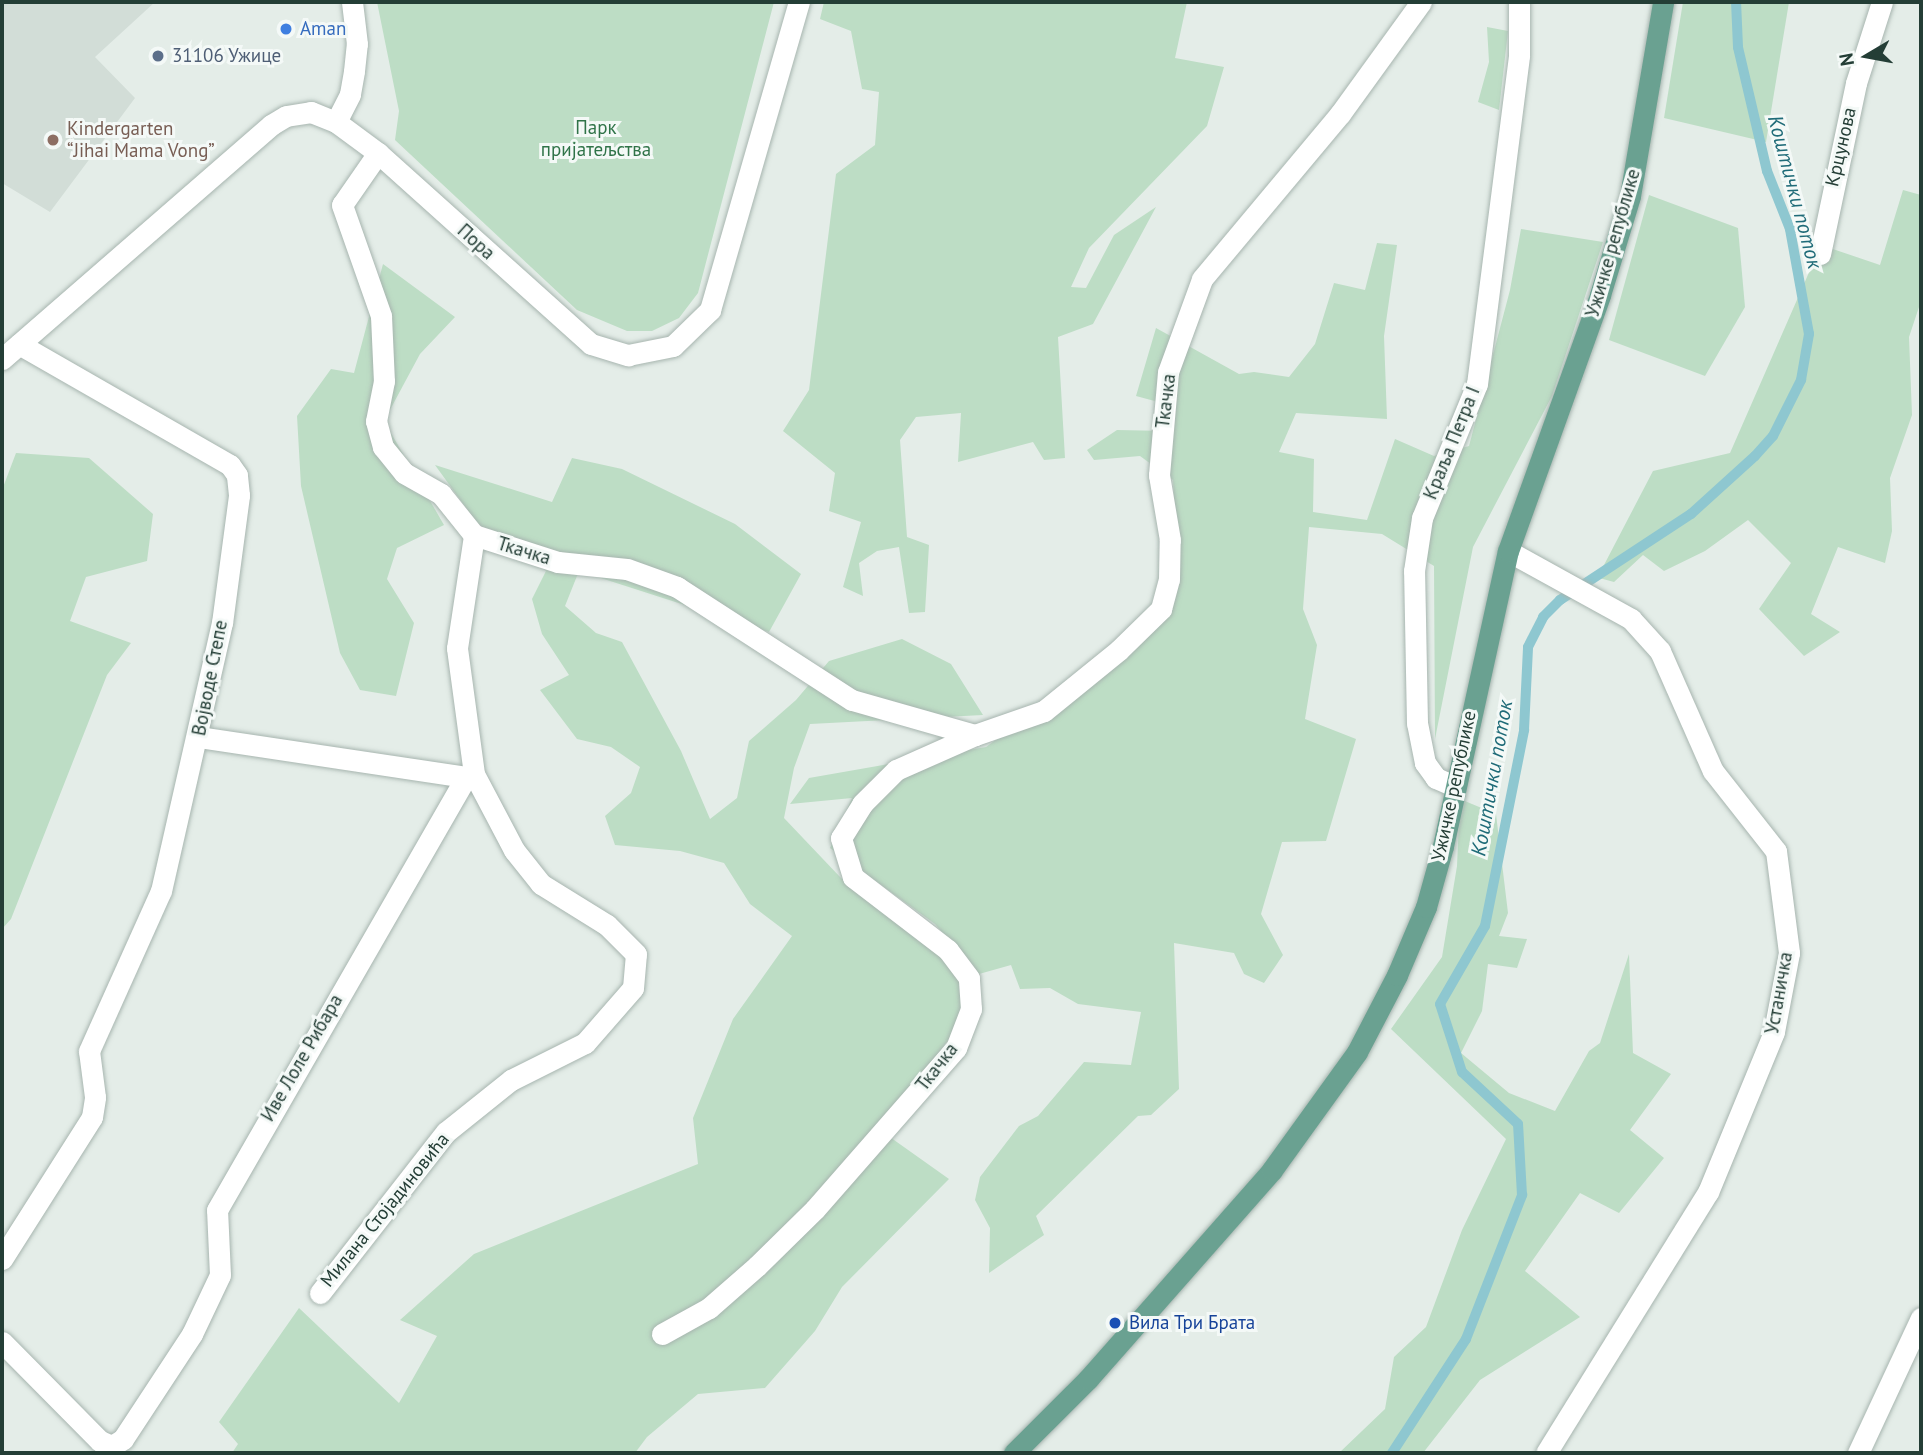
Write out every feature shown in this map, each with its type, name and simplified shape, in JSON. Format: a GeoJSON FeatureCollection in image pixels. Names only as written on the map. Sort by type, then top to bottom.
{"type":"FeatureCollection","features":[{"type":"Feature","properties":{"kind":"main road","name":"Ужичке републике"},"geometry":{"type":"LineString","coordinates":[[1014,1453],[1097,1369],[1272,1170],[1357,1052],[1426,907],[1508,551],[1600,295],[1630,196],[1663,2]]}},
{"type":"Feature","properties":{"kind":"street"},"geometry":{"type":"LineString","coordinates":[[336,122],[350,94],[354,71],[357,44],[352,2]]}},
{"type":"Feature","properties":{"kind":"street","name":"Пора"},"geometry":{"type":"LineString","coordinates":[[2,359],[271,125],[286,116],[311,112],[336,122],[378,153],[591,344],[628,355],[673,346],[710,310],[799,2]]}},
{"type":"Feature","properties":{"kind":"street","name":"Ткачка"},"geometry":{"type":"LineString","coordinates":[[662,1334],[709,1308],[757,1266],[815,1209],[956,1048],[971,1009],[969,978],[948,950],[853,877],[841,838],[862,804],[896,770],[975,735],[1044,710],[1119,650],[1161,609],[1169,579],[1170,540],[1159,475],[1168,372],[1202,279],[1340,114],[1421,2]]}},
{"type":"Feature","properties":{"kind":"street","name":"Краља Петра I"},"geometry":{"type":"LineString","coordinates":[[1454,786],[1436,778],[1425,763],[1417,723],[1414,571],[1422,518],[1479,372],[1519,55],[1519,2]]}},
{"type":"Feature","properties":{"kind":"street","name":"Крцунова"},"geometry":{"type":"LineString","coordinates":[[1820,254],[1856,83],[1882,2]]}},
{"type":"Feature","properties":{"kind":"street","name":"Ткачка"},"geometry":{"type":"LineString","coordinates":[[378,153],[342,205],[381,316],[384,381],[376,421],[379,434],[383,447],[404,472],[441,494],[474,535],[558,562],[627,569],[677,587],[852,701],[975,735]]}},
{"type":"Feature","properties":{"kind":"street","name":"Војводе Степе"},"geometry":{"type":"LineString","coordinates":[[2,1259],[92,1117],[95,1097],[89,1051],[161,891],[222,623],[239,495],[237,475],[230,465],[19,344]]}},
{"type":"Feature","properties":{"kind":"street","name":"Милана Стојадиновића"},"geometry":{"type":"LineString","coordinates":[[320,1293],[446,1132],[511,1080],[585,1043],[633,988],[636,954],[607,925],[541,884],[514,850],[470,776],[457,648],[474,535]]}},
{"type":"Feature","properties":{"kind":"street","name":"Устаничка"},"geometry":{"type":"LineString","coordinates":[[1508,551],[1579,593],[1631,619],[1660,651],[1713,771],[1776,851],[1789,953],[1774,1032],[1708,1192],[1546,1453]]}},
{"type":"Feature","properties":{"kind":"street"},"geometry":{"type":"LineString","coordinates":[[198,737],[470,776]]}},
{"type":"Feature","properties":{"kind":"street","name":"Иве Лоле Рибара"},"geometry":{"type":"LineString","coordinates":[[2,1342],[100,1441],[112,1446],[123,1439],[192,1335],[220,1275],[217,1210],[470,776]]}},
{"type":"Feature","properties":{"kind":"street"},"geometry":{"type":"LineString","coordinates":[[1858,1453],[1921,1318]]}},
{"type":"Feature","properties":{"kind":"shaded area","name":"Kindergarten “Jihai Mama Vong”"},"geometry":{"type":"Polygon","coordinates":[[[2,2],[155,2],[95,57],[135,98],[50,212],[2,183],[2,2]]]}},
{"type":"Feature","properties":{"kind":"green space","name":"Парк пријатељства"},"geometry":{"type":"Polygon","coordinates":[[[377,2],[774,2],[698,293],[679,318],[652,331],[627,331],[577,310],[395,140],[399,111],[377,2]]]}},
{"type":"Feature","properties":{"kind":"green space"},"geometry":{"type":"Polygon","coordinates":[[[824,2],[1187,2],[1175,58],[1224,67],[1207,126],[1089,248],[1071,287],[1086,288],[1114,235],[1156,207],[1093,324],[1058,337],[1065,458],[1044,460],[1033,442],[958,462],[961,413],[916,417],[900,440],[907,537],[929,545],[925,612],[909,613],[899,547],[877,551],[859,563],[863,596],[843,587],[861,522],[829,511],[835,473],[783,431],[809,390],[836,174],[875,145],[879,92],[862,89],[851,31],[820,19],[824,2]]]}},
{"type":"Feature","properties":{"kind":"green space"},"geometry":{"type":"Polygon","coordinates":[[[1683,2],[1789,2],[1766,142],[1664,118],[1683,2]]]}},
{"type":"Feature","properties":{"kind":"green space"},"geometry":{"type":"Polygon","coordinates":[[[1487,27],[1508,31],[1499,110],[1478,102],[1489,62],[1487,27]]]}},
{"type":"Feature","properties":{"kind":"green space"},"geometry":{"type":"Polygon","coordinates":[[[1903,190],[1921,195],[1921,301],[1909,337],[1912,415],[1890,478],[1892,531],[1885,563],[1838,547],[1811,614],[1840,632],[1804,656],[1759,609],[1791,563],[1748,520],[1705,551],[1664,571],[1643,555],[1614,582],[1592,576],[1604,565],[1653,471],[1730,453],[1821,245],[1880,265],[1903,190]]]}},
{"type":"Feature","properties":{"kind":"green space"},"geometry":{"type":"Polygon","coordinates":[[[1649,195],[1738,228],[1745,307],[1705,376],[1609,340],[1649,195]]]}},
{"type":"Feature","properties":{"kind":"green space"},"geometry":{"type":"Polygon","coordinates":[[[1521,229],[1603,242],[1552,396],[1473,547],[1435,739],[1434,566],[1382,534],[1309,527],[1303,609],[1317,645],[1305,719],[1356,739],[1326,841],[1282,842],[1261,914],[1283,955],[1264,983],[1244,974],[1234,953],[1174,943],[1179,1089],[1151,1115],[1138,1116],[1036,1216],[1044,1235],[989,1273],[990,1228],[975,1200],[980,1177],[1019,1126],[1038,1116],[1084,1062],[1131,1065],[1141,1012],[1078,1004],[1050,988],[1020,989],[1011,965],[979,974],[935,924],[830,848],[852,798],[790,804],[809,778],[986,747],[1168,615],[1178,565],[1173,480],[1140,456],[1094,460],[1087,450],[1117,430],[1167,431],[1173,406],[1136,396],[1156,328],[1239,374],[1254,372],[1289,377],[1315,344],[1334,283],[1365,290],[1377,243],[1397,245],[1384,336],[1387,419],[1296,413],[1279,452],[1314,459],[1313,512],[1367,520],[1395,439],[1434,456],[1469,446],[1510,290],[1521,229]]]}},
{"type":"Feature","properties":{"kind":"green space"},"geometry":{"type":"Polygon","coordinates":[[[383,264],[455,317],[420,354],[384,421],[444,525],[397,548],[387,579],[414,623],[396,696],[360,690],[340,653],[301,486],[297,416],[331,369],[354,373],[383,264]]]}},
{"type":"Feature","properties":{"kind":"green space"},"geometry":{"type":"Polygon","coordinates":[[[16,453],[89,458],[153,514],[147,561],[86,577],[70,621],[131,643],[107,675],[11,919],[2,929],[2,490],[16,453]]]}},
{"type":"Feature","properties":{"kind":"green space"},"geometry":{"type":"Polygon","coordinates":[[[572,458],[622,469],[735,524],[801,574],[769,632],[579,571],[565,606],[596,633],[622,642],[681,751],[710,819],[737,798],[749,741],[796,700],[829,661],[902,639],[951,664],[983,715],[810,724],[794,768],[784,818],[841,878],[939,952],[964,989],[960,1025],[920,1076],[887,1135],[949,1179],[842,1287],[815,1331],[765,1388],[698,1394],[647,1437],[635,1453],[232,1453],[238,1444],[219,1422],[299,1308],[399,1403],[437,1336],[400,1320],[474,1254],[698,1164],[693,1118],[733,1019],[792,936],[750,904],[724,863],[680,851],[615,845],[605,816],[631,793],[640,767],[611,747],[577,739],[540,690],[569,675],[542,634],[532,599],[546,571],[477,523],[435,465],[552,502],[572,458]]]}},
{"type":"Feature","properties":{"kind":"green space"},"geometry":{"type":"Polygon","coordinates":[[[1460,799],[1496,814],[1508,913],[1499,936],[1527,939],[1517,968],[1488,964],[1482,1011],[1461,1053],[1509,1093],[1555,1111],[1589,1051],[1600,1043],[1629,954],[1633,1053],[1671,1074],[1630,1130],[1664,1158],[1619,1213],[1580,1193],[1525,1271],[1580,1317],[1480,1380],[1423,1453],[1339,1453],[1385,1409],[1394,1357],[1426,1327],[1462,1230],[1506,1139],[1391,1029],[1442,957],[1457,866],[1460,799]]]}},
{"type":"Feature","properties":{"kind":"waterway","name":"Коштички поток"},"geometry":{"type":"LineString","coordinates":[[1392,1453],[1466,1339],[1522,1195],[1518,1124],[1462,1072],[1440,1004],[1485,926],[1524,730],[1528,647],[1543,617],[1560,600],[1691,514],[1755,456],[1773,436],[1801,380],[1809,334],[1790,229],[1767,171],[1738,47],[1736,2]]}},
{"type":"Feature","properties":{"kind":"place","name":"Aman"},"geometry":{"type":"Point","coordinates":[286,29]}},
{"type":"Feature","properties":{"kind":"place","name":"31106 Ужице"},"geometry":{"type":"Point","coordinates":[158,56]}},
{"type":"Feature","properties":{"kind":"place","name":"Kindergarten “Jihai Mama Vong”"},"geometry":{"type":"Point","coordinates":[53,140]}},
{"type":"Feature","properties":{"kind":"place","name":"Вила Три Брата"},"geometry":{"type":"Point","coordinates":[1115,1323]}}]}
